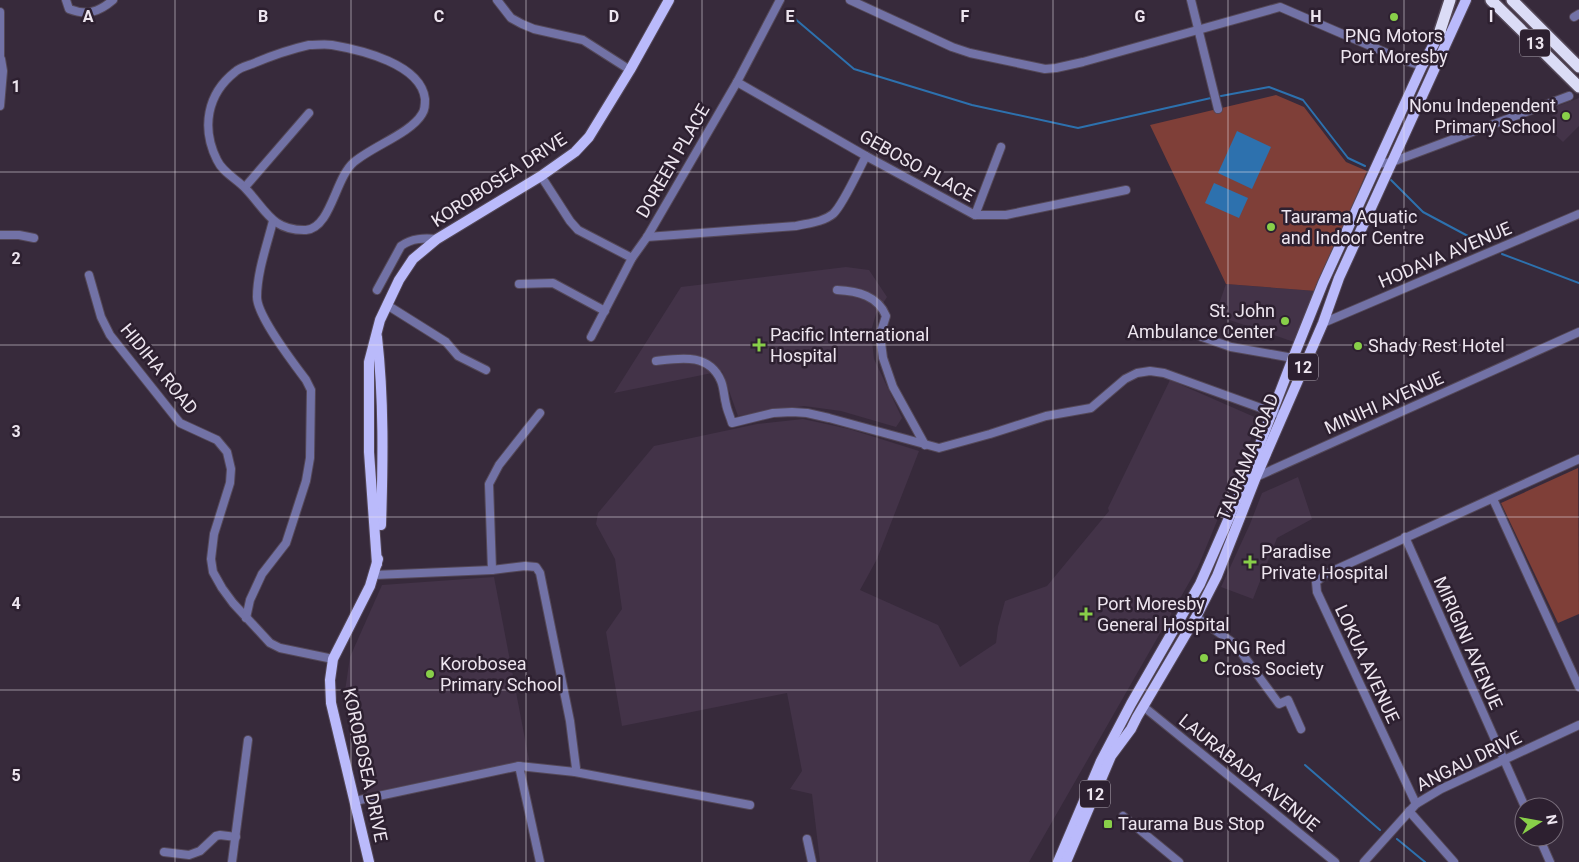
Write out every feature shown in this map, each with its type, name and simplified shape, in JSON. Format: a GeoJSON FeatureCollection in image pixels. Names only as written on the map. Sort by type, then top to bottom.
{"type":"FeatureCollection","features":[{"type":"Feature","properties":{"kind":"highway"},"geometry":{"type":"LineString","coordinates":[[1438,36],[1452,0]]}},
{"type":"Feature","properties":{"kind":"highway","name":"13"},"geometry":{"type":"LineString","coordinates":[[1491,0],[1579,87]]}},
{"type":"Feature","properties":{"kind":"highway","name":"13"},"geometry":{"type":"LineString","coordinates":[[1512,0],[1579,66]]}},
{"type":"Feature","properties":{"kind":"main road","name":"KOROBOSEA DRIVE"},"geometry":{"type":"LineString","coordinates":[[369,862],[331,703],[330,680],[333,659],[374,575],[377,564],[369,452],[368,396],[369,362],[380,320],[406,268],[422,251],[437,239],[541,176],[582,146],[589,138],[630,70],[669,0]]}},
{"type":"Feature","properties":{"kind":"main road","name":"TAURAMA ROAD"},"geometry":{"type":"LineString","coordinates":[[1066,862],[1111,756],[1131,730],[1196,617],[1217,576],[1256,477],[1321,326],[1339,278],[1466,0]]}},
{"type":"Feature","properties":{"kind":"main road","name":"TAURAMA ROAD"},"geometry":{"type":"LineString","coordinates":[[1058,862],[1101,761],[1131,704],[1200,584],[1250,470],[1308,322],[1377,164],[1422,66],[1438,36]]}},
{"type":"Feature","properties":{"kind":"main road"},"geometry":{"type":"LineString","coordinates":[[1308,322],[1321,326]]}},
{"type":"Feature","properties":{"kind":"street"},"geometry":{"type":"LineString","coordinates":[[66,0],[68,9],[76,12],[101,10],[113,0]]}},
{"type":"Feature","properties":{"kind":"street"},"geometry":{"type":"LineString","coordinates":[[497,0],[512,18],[522,24],[534,29],[583,40],[630,70]]}},
{"type":"Feature","properties":{"kind":"street","name":"DOREEN PLACE"},"geometry":{"type":"LineString","coordinates":[[591,337],[632,258],[737,82],[780,0]]}},
{"type":"Feature","properties":{"kind":"street"},"geometry":{"type":"LineString","coordinates":[[850,0],[952,47],[970,53],[1044,69],[1083,62],[1198,30],[1280,4],[1403,60],[1422,66]]}},
{"type":"Feature","properties":{"kind":"street"},"geometry":{"type":"LineString","coordinates":[[1191,0],[1218,108]]}},
{"type":"Feature","properties":{"kind":"street"},"geometry":{"type":"LineString","coordinates":[[0,12],[0,59],[3,71],[0,106]]}},
{"type":"Feature","properties":{"kind":"street"},"geometry":{"type":"LineString","coordinates":[[310,45],[331,45],[380,57],[396,65],[420,84],[425,97],[425,110],[422,115],[410,127],[353,163],[344,173],[338,184],[331,206],[318,225],[308,230],[280,225],[272,220],[245,187],[234,180],[217,161],[207,131],[210,107],[218,88],[236,71],[284,50],[310,45]]}},
{"type":"Feature","properties":{"kind":"street","name":"GEBOSO PLACE"},"geometry":{"type":"LineString","coordinates":[[737,82],[866,156],[975,215],[1006,215],[1126,190]]}},
{"type":"Feature","properties":{"kind":"street"},"geometry":{"type":"LineString","coordinates":[[1377,164],[1392,162],[1569,96]]}},
{"type":"Feature","properties":{"kind":"street"},"geometry":{"type":"LineString","coordinates":[[245,187],[309,113]]}},
{"type":"Feature","properties":{"kind":"street"},"geometry":{"type":"LineString","coordinates":[[975,215],[1001,147]]}},
{"type":"Feature","properties":{"kind":"street"},"geometry":{"type":"LineString","coordinates":[[646,237],[796,226],[819,221],[834,213],[866,156]]}},
{"type":"Feature","properties":{"kind":"street"},"geometry":{"type":"LineString","coordinates":[[541,176],[570,221],[578,230],[632,258]]}},
{"type":"Feature","properties":{"kind":"street","name":"HODAVA AVENUE"},"geometry":{"type":"LineString","coordinates":[[1321,326],[1579,214]]}},
{"type":"Feature","properties":{"kind":"street"},"geometry":{"type":"LineString","coordinates":[[246,618],[250,600],[262,574],[286,542],[308,472],[310,458],[311,390],[264,318],[257,298],[260,273],[272,220]]}},
{"type":"Feature","properties":{"kind":"street"},"geometry":{"type":"LineString","coordinates":[[0,235],[20,235],[34,238]]}},
{"type":"Feature","properties":{"kind":"street"},"geometry":{"type":"LineString","coordinates":[[376,290],[401,246],[406,242],[422,238],[437,239]]}},
{"type":"Feature","properties":{"kind":"street","name":"HIDIHA ROAD"},"geometry":{"type":"LineString","coordinates":[[89,275],[101,317],[110,335],[174,417],[188,428],[217,440],[226,452],[231,469],[230,483],[214,534],[212,559],[213,572],[222,588],[263,637],[275,646],[333,659]]}},
{"type":"Feature","properties":{"kind":"street"},"geometry":{"type":"LineString","coordinates":[[519,284],[553,283],[605,311]]}},
{"type":"Feature","properties":{"kind":"street"},"geometry":{"type":"LineString","coordinates":[[837,290],[857,291],[882,307],[886,316],[880,335],[884,358],[893,387],[925,445]]}},
{"type":"Feature","properties":{"kind":"street"},"geometry":{"type":"LineString","coordinates":[[1330,303],[1330,307],[1340,313],[1350,312]]}},
{"type":"Feature","properties":{"kind":"street"},"geometry":{"type":"LineString","coordinates":[[387,305],[446,342],[458,356],[486,370]]}},
{"type":"Feature","properties":{"kind":"street"},"geometry":{"type":"LineString","coordinates":[[1185,331],[1231,347],[1293,358]]}},
{"type":"Feature","properties":{"kind":"street","name":"MINIHI AVENUE"},"geometry":{"type":"LineString","coordinates":[[1256,477],[1579,332]]}},
{"type":"Feature","properties":{"kind":"street"},"geometry":{"type":"LineString","coordinates":[[656,361],[684,358],[697,360],[713,367],[721,382],[725,403],[732,423],[773,413],[807,413],[939,448],[1046,416],[1091,408],[1125,379],[1137,373],[1150,371],[1175,376],[1272,412],[1284,413]]}},
{"type":"Feature","properties":{"kind":"street"},"geometry":{"type":"LineString","coordinates":[[492,570],[489,484],[499,465],[540,413]]}},
{"type":"Feature","properties":{"kind":"street","name":"LOKUA AVENUE"},"geometry":{"type":"LineString","coordinates":[[1416,804],[1317,592],[1316,582],[1326,574],[1405,537],[1579,459]]}},
{"type":"Feature","properties":{"kind":"street"},"geometry":{"type":"LineString","coordinates":[[1493,499],[1579,687]]}},
{"type":"Feature","properties":{"kind":"street","name":"MIRIGINI AVENUE"},"geometry":{"type":"LineString","coordinates":[[1405,537],[1521,797]]}},
{"type":"Feature","properties":{"kind":"street"},"geometry":{"type":"LineString","coordinates":[[374,575],[492,570],[525,566],[536,567],[540,574],[570,721],[575,756],[575,772]]}},
{"type":"Feature","properties":{"kind":"street"},"geometry":{"type":"LineString","coordinates":[[1196,617],[1235,644],[1279,704],[1288,700],[1301,728]]}},
{"type":"Feature","properties":{"kind":"street","name":"LAURABADA AVENUE"},"geometry":{"type":"LineString","coordinates":[[1144,706],[1335,862]]}},
{"type":"Feature","properties":{"kind":"street","name":"ANGAU DRIVE"},"geometry":{"type":"LineString","coordinates":[[1364,862],[1416,804],[1441,789],[1579,725]]}},
{"type":"Feature","properties":{"kind":"street"},"geometry":{"type":"LineString","coordinates":[[232,862],[248,740]]}},
{"type":"Feature","properties":{"kind":"street"},"geometry":{"type":"LineString","coordinates":[[519,766],[540,862]]}},
{"type":"Feature","properties":{"kind":"street"},"geometry":{"type":"LineString","coordinates":[[355,801],[519,766],[575,772],[750,805]]}},
{"type":"Feature","properties":{"kind":"street"},"geometry":{"type":"LineString","coordinates":[[1409,811],[1454,862]]}},
{"type":"Feature","properties":{"kind":"street"},"geometry":{"type":"LineString","coordinates":[[1123,816],[1179,862]]}},
{"type":"Feature","properties":{"kind":"street"},"geometry":{"type":"LineString","coordinates":[[164,852],[189,855],[200,851],[216,836],[236,837]]}},
{"type":"Feature","properties":{"kind":"street"},"geometry":{"type":"LineString","coordinates":[[808,839],[812,862]]}},
{"type":"Feature","properties":{"kind":"street"},"geometry":{"type":"LineString","coordinates":[[1543,847],[1550,862]]}},
{"type":"Feature","properties":{"kind":"shaded area","name":"Taurama Aquatic and Indoor Centre"},"geometry":{"type":"Polygon","coordinates":[[[1276,95],[1304,107],[1346,162],[1367,171],[1316,291],[1226,284],[1150,125],[1276,95]]]}},
{"type":"Feature","properties":{"kind":"shaded area","name":"Nonu Independent Primary School"},"geometry":{"type":"Polygon","coordinates":[[[1579,98],[1579,126],[1563,142],[1546,126],[1558,106],[1579,98]]]}},
{"type":"Feature","properties":{"kind":"shaded area","name":"Pacific International Hospital"},"geometry":{"type":"Polygon","coordinates":[[[846,267],[869,270],[887,297],[876,314],[871,331],[874,359],[902,418],[896,427],[841,411],[804,406],[738,416],[722,371],[614,393],[681,287],[846,267]]]}},
{"type":"Feature","properties":{"kind":"shaded area"},"geometry":{"type":"Polygon","coordinates":[[[1226,284],[1316,291],[1294,342],[1215,315],[1226,284]]]}},
{"type":"Feature","properties":{"kind":"shaded area"},"geometry":{"type":"Polygon","coordinates":[[[1170,380],[1259,419],[1198,567],[1029,862],[820,862],[812,794],[790,789],[802,771],[787,693],[622,726],[606,632],[622,609],[615,559],[596,524],[598,513],[654,446],[757,424],[803,419],[849,429],[919,451],[877,559],[860,590],[938,625],[960,667],[996,643],[1005,601],[1047,586],[1109,511],[1108,508],[1170,380]]]}},
{"type":"Feature","properties":{"kind":"shaded area"},"geometry":{"type":"Polygon","coordinates":[[[1578,468],[1579,614],[1558,623],[1501,503],[1578,468]]]}},
{"type":"Feature","properties":{"kind":"shaded area","name":"Paradise Private Hospital"},"geometry":{"type":"Polygon","coordinates":[[[1298,477],[1312,519],[1277,538],[1253,599],[1221,587],[1262,493],[1298,477]]]}},
{"type":"Feature","properties":{"kind":"shaded area","name":"Korobosea Primary School"},"geometry":{"type":"Polygon","coordinates":[[[494,577],[529,760],[367,793],[345,691],[350,657],[382,585],[494,577]]]}},
{"type":"Feature","properties":{"kind":"water"},"geometry":{"type":"Polygon","coordinates":[[[1237,131],[1271,147],[1252,189],[1218,173],[1237,131]]]}},
{"type":"Feature","properties":{"kind":"water"},"geometry":{"type":"Polygon","coordinates":[[[1214,183],[1248,198],[1239,218],[1205,203],[1214,183]]]}},
{"type":"Feature","properties":{"kind":"waterway"},"geometry":{"type":"LineString","coordinates":[[787,12],[854,69],[972,105],[1078,128],[1211,98]]}},
{"type":"Feature","properties":{"kind":"waterway"},"geometry":{"type":"LineString","coordinates":[[1221,96],[1269,87],[1303,100],[1348,158],[1365,166]]}},
{"type":"Feature","properties":{"kind":"waterway"},"geometry":{"type":"LineString","coordinates":[[1391,180],[1423,212],[1481,243]]}},
{"type":"Feature","properties":{"kind":"waterway"},"geometry":{"type":"LineString","coordinates":[[1502,254],[1579,283]]}},
{"type":"Feature","properties":{"kind":"waterway"},"geometry":{"type":"LineString","coordinates":[[1305,765],[1380,830]]}},
{"type":"Feature","properties":{"kind":"waterway"},"geometry":{"type":"LineString","coordinates":[[1397,839],[1425,862]]}},
{"type":"Feature","properties":{"kind":"place","name":"PNG Motors Port Moresby"},"geometry":{"type":"Point","coordinates":[1394,17]}},
{"type":"Feature","properties":{"kind":"place","name":"Nonu Independent Primary School"},"geometry":{"type":"Point","coordinates":[1566,116]}},
{"type":"Feature","properties":{"kind":"place","name":"Taurama Aquatic and Indoor Centre"},"geometry":{"type":"Point","coordinates":[1271,227]}},
{"type":"Feature","properties":{"kind":"place","name":"St. John Ambulance Center"},"geometry":{"type":"Point","coordinates":[1285,321]}},
{"type":"Feature","properties":{"kind":"place","name":"Pacific International Hospital"},"geometry":{"type":"Point","coordinates":[759,345]}},
{"type":"Feature","properties":{"kind":"place","name":"Shady Rest Hotel"},"geometry":{"type":"Point","coordinates":[1358,346]}},
{"type":"Feature","properties":{"kind":"place","name":"Paradise Private Hospital"},"geometry":{"type":"Point","coordinates":[1250,562]}},
{"type":"Feature","properties":{"kind":"place","name":"Port Moresby General Hospital"},"geometry":{"type":"Point","coordinates":[1086,614]}},
{"type":"Feature","properties":{"kind":"place","name":"PNG Red Cross Society"},"geometry":{"type":"Point","coordinates":[1204,658]}},
{"type":"Feature","properties":{"kind":"place","name":"Korobosea Primary School"},"geometry":{"type":"Point","coordinates":[430,674]}},
{"type":"Feature","properties":{"kind":"place","name":"Taurama Bus Stop"},"geometry":{"type":"Point","coordinates":[1108,824]}}]}
